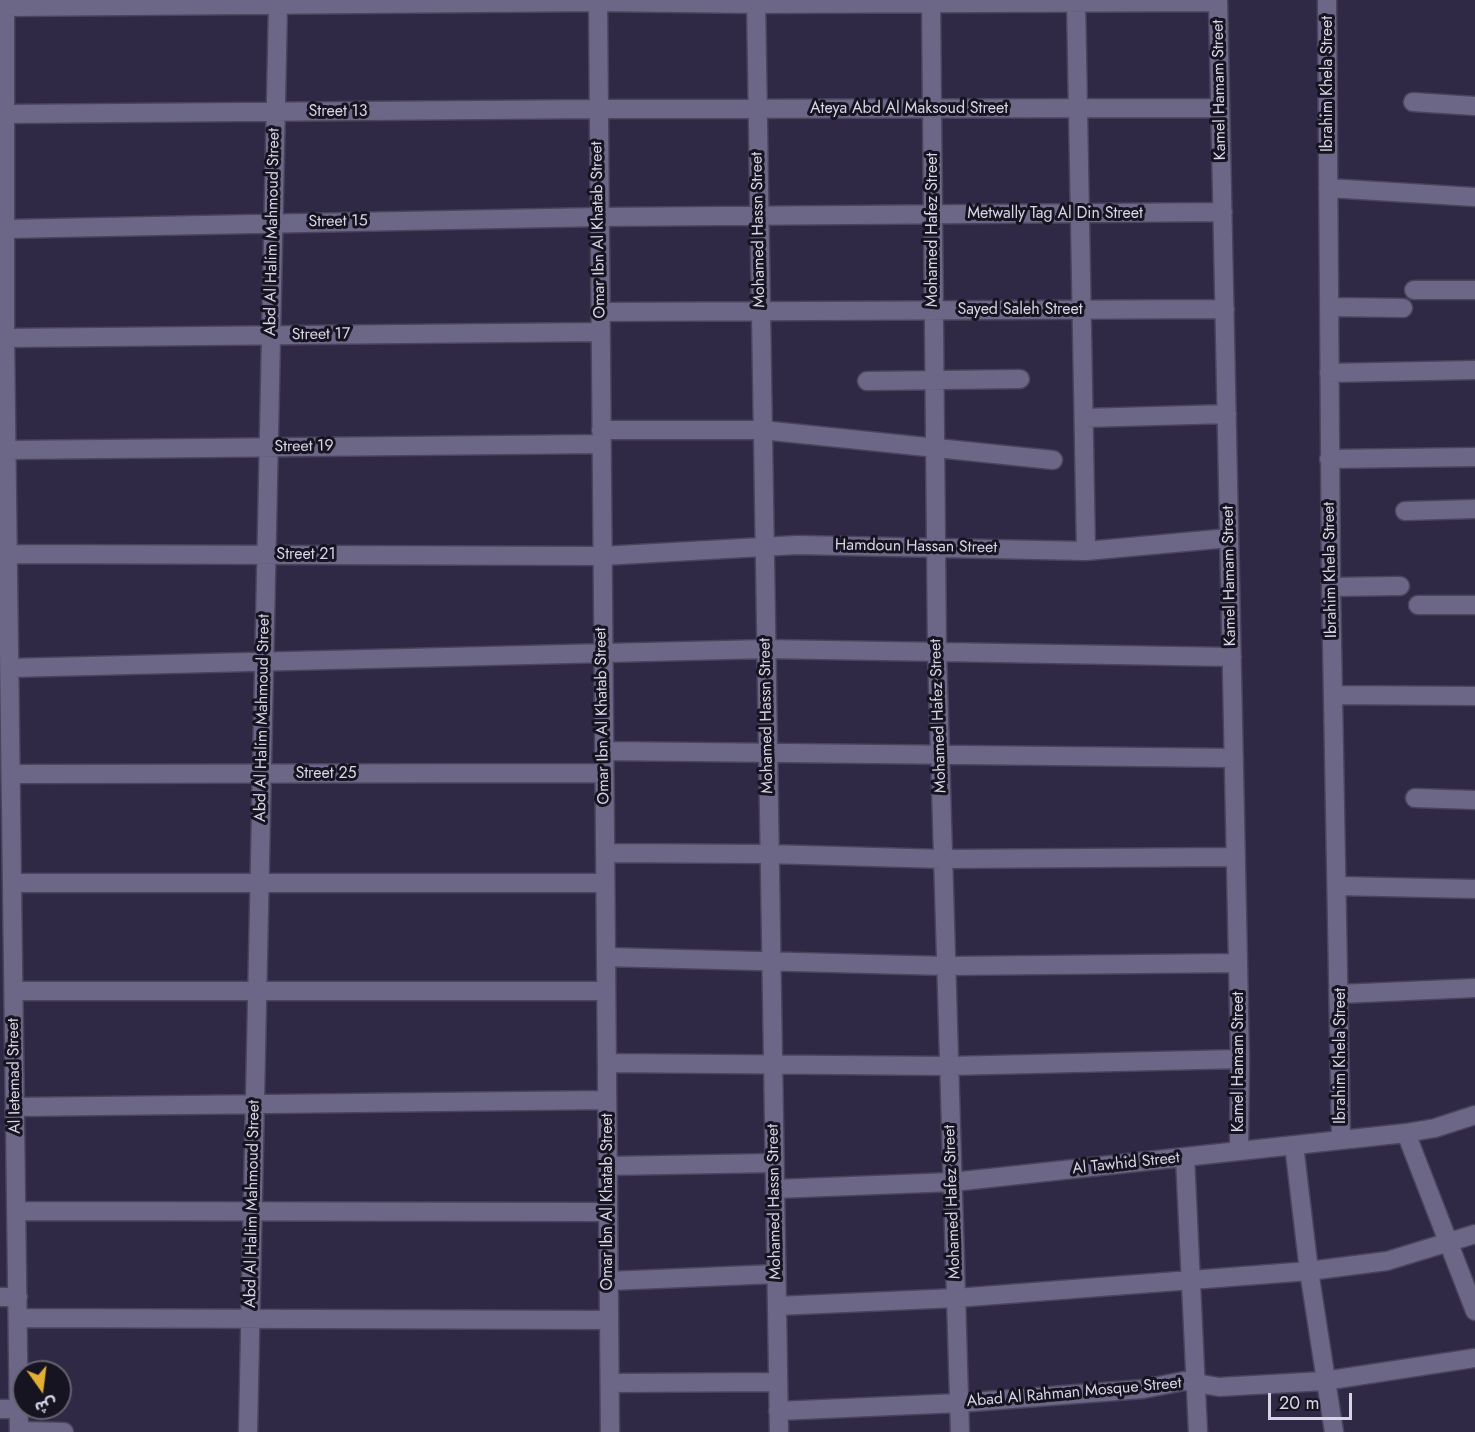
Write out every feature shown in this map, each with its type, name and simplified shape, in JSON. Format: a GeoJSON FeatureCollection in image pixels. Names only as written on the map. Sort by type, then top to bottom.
{"type":"FeatureCollection","features":[{"type":"Feature","properties":{"kind":"street","name":"Ibrahim Khela Street"},"geometry":{"type":"LineString","coordinates":[[1327,0],[1329,459],[1341,1140]]}},
{"type":"Feature","properties":{"kind":"street","name":"Omar Ibn Al Khatab Street"},"geometry":{"type":"LineString","coordinates":[[598,1],[610,1432]]}},
{"type":"Feature","properties":{"kind":"street"},"geometry":{"type":"LineString","coordinates":[[1076,1],[1086,550]]}},
{"type":"Feature","properties":{"kind":"street"},"geometry":{"type":"LineString","coordinates":[[5,3],[1218,1]]}},
{"type":"Feature","properties":{"kind":"street","name":"Kamel Hamam Street"},"geometry":{"type":"LineString","coordinates":[[1218,1],[1240,1059],[1239,1151]]}},
{"type":"Feature","properties":{"kind":"street","name":"Mohamed Hassn Street"},"geometry":{"type":"LineString","coordinates":[[756,2],[779,1432]]}},
{"type":"Feature","properties":{"kind":"street","name":"Mohamed Hafez Street"},"geometry":{"type":"LineString","coordinates":[[931,2],[937,651],[960,1432]]}},
{"type":"Feature","properties":{"kind":"street","name":"Al Ietemad Street"},"geometry":{"type":"LineString","coordinates":[[5,3],[3,204],[6,229],[3,423],[7,450],[4,531],[9,554],[5,642],[10,668],[6,751],[12,774],[6,858],[13,883],[7,969],[14,991],[8,1079],[16,1107],[8,1187],[17,1211],[9,1297],[18,1318],[18,1360]]}},
{"type":"Feature","properties":{"kind":"street","name":"Abd Al Halim Mahmoud Street"},"geometry":{"type":"LineString","coordinates":[[248,1432],[278,4]]}},
{"type":"Feature","properties":{"kind":"street"},"geometry":{"type":"LineString","coordinates":[[1413,102],[1475,106]]}},
{"type":"Feature","properties":{"kind":"street","name":"Ateya Abd Al Maksoud Street"},"geometry":{"type":"LineString","coordinates":[[598,109],[1220,108]]}},
{"type":"Feature","properties":{"kind":"street","name":"Street 13"},"geometry":{"type":"LineString","coordinates":[[5,114],[598,109]]}},
{"type":"Feature","properties":{"kind":"street"},"geometry":{"type":"LineString","coordinates":[[1328,188],[1475,198]]}},
{"type":"Feature","properties":{"kind":"street","name":"Metwally Tag Al Din Street"},"geometry":{"type":"LineString","coordinates":[[599,217],[1223,212]]}},
{"type":"Feature","properties":{"kind":"street","name":"Street 15"},"geometry":{"type":"LineString","coordinates":[[6,229],[599,217]]}},
{"type":"Feature","properties":{"kind":"street"},"geometry":{"type":"LineString","coordinates":[[1414,290],[1475,290]]}},
{"type":"Feature","properties":{"kind":"street"},"geometry":{"type":"LineString","coordinates":[[1329,307],[1403,308]]}},
{"type":"Feature","properties":{"kind":"street","name":"Sayed Saleh Street"},"geometry":{"type":"LineString","coordinates":[[600,312],[1225,309]]}},
{"type":"Feature","properties":{"kind":"street","name":"Street 17"},"geometry":{"type":"LineString","coordinates":[[5,338],[600,332]]}},
{"type":"Feature","properties":{"kind":"street"},"geometry":{"type":"LineString","coordinates":[[1329,373],[1475,370]]}},
{"type":"Feature","properties":{"kind":"street"},"geometry":{"type":"LineString","coordinates":[[867,381],[1020,379]]}},
{"type":"Feature","properties":{"kind":"street"},"geometry":{"type":"LineString","coordinates":[[1083,418],[1227,414]]}},
{"type":"Feature","properties":{"kind":"street","name":"Street 19"},"geometry":{"type":"LineString","coordinates":[[7,450],[269,447],[762,430],[1053,460]]}},
{"type":"Feature","properties":{"kind":"street"},"geometry":{"type":"LineString","coordinates":[[1329,459],[1475,457]]}},
{"type":"Feature","properties":{"kind":"street"},"geometry":{"type":"LineString","coordinates":[[1405,512],[1475,508]]}},
{"type":"Feature","properties":{"kind":"street","name":"Hamdoun Hassan Street"},"geometry":{"type":"LineString","coordinates":[[603,556],[797,545],[1086,550],[1229,538]]}},
{"type":"Feature","properties":{"kind":"street","name":"Street 21"},"geometry":{"type":"LineString","coordinates":[[9,554],[603,556]]}},
{"type":"Feature","properties":{"kind":"street"},"geometry":{"type":"LineString","coordinates":[[1331,587],[1400,586]]}},
{"type":"Feature","properties":{"kind":"street"},"geometry":{"type":"LineString","coordinates":[[1418,605],[1475,605]]}},
{"type":"Feature","properties":{"kind":"street"},"geometry":{"type":"LineString","coordinates":[[10,668],[766,649],[1232,657]]}},
{"type":"Feature","properties":{"kind":"street"},"geometry":{"type":"LineString","coordinates":[[1333,695],[1475,696]]}},
{"type":"Feature","properties":{"kind":"street"},"geometry":{"type":"LineString","coordinates":[[604,751],[940,757],[1234,758]]}},
{"type":"Feature","properties":{"kind":"street","name":"Street 25"},"geometry":{"type":"LineString","coordinates":[[12,774],[604,773]]}},
{"type":"Feature","properties":{"kind":"street"},"geometry":{"type":"LineString","coordinates":[[1415,798],[1475,800]]}},
{"type":"Feature","properties":{"kind":"street"},"geometry":{"type":"LineString","coordinates":[[605,853],[769,854],[943,860],[1236,857]]}},
{"type":"Feature","properties":{"kind":"street"},"geometry":{"type":"LineString","coordinates":[[13,883],[605,883]]}},
{"type":"Feature","properties":{"kind":"street"},"geometry":{"type":"LineString","coordinates":[[1338,886],[1475,889]]}},
{"type":"Feature","properties":{"kind":"street"},"geometry":{"type":"LineString","coordinates":[[606,957],[946,966],[1238,963]]}},
{"type":"Feature","properties":{"kind":"street"},"geometry":{"type":"LineString","coordinates":[[1340,994],[1475,988]]}},
{"type":"Feature","properties":{"kind":"street"},"geometry":{"type":"LineString","coordinates":[[14,991],[606,991]]}},
{"type":"Feature","properties":{"kind":"street"},"geometry":{"type":"LineString","coordinates":[[607,1063],[949,1066],[1240,1059]]}},
{"type":"Feature","properties":{"kind":"street"},"geometry":{"type":"LineString","coordinates":[[16,1107],[607,1100]]}},
{"type":"Feature","properties":{"kind":"street","name":"Al Tawhid Street"},"geometry":{"type":"LineString","coordinates":[[775,1189],[953,1182],[1406,1133],[1435,1128],[1475,1115]]}},
{"type":"Feature","properties":{"kind":"street"},"geometry":{"type":"LineString","coordinates":[[1406,1133],[1475,1311]]}},
{"type":"Feature","properties":{"kind":"street"},"geometry":{"type":"LineString","coordinates":[[1294,1145],[1324,1381],[1334,1432]]}},
{"type":"Feature","properties":{"kind":"street"},"geometry":{"type":"LineString","coordinates":[[1185,1157],[1198,1432]]}},
{"type":"Feature","properties":{"kind":"street"},"geometry":{"type":"LineString","coordinates":[[608,1166],[774,1163]]}},
{"type":"Feature","properties":{"kind":"street"},"geometry":{"type":"LineString","coordinates":[[17,1211],[608,1212]]}},
{"type":"Feature","properties":{"kind":"street"},"geometry":{"type":"LineString","coordinates":[[777,1306],[956,1298],[1309,1271],[1387,1261],[1450,1243],[1475,1233]]}},
{"type":"Feature","properties":{"kind":"street"},"geometry":{"type":"LineString","coordinates":[[609,1281],[776,1274]]}},
{"type":"Feature","properties":{"kind":"street"},"geometry":{"type":"LineString","coordinates":[[18,1318],[609,1320]]}},
{"type":"Feature","properties":{"kind":"street","name":"Abad Al Rahman Mosque Street"},"geometry":{"type":"LineString","coordinates":[[778,1411],[959,1403],[1143,1389],[1172,1383],[1196,1382],[1219,1387],[1324,1381],[1475,1358]]}},
{"type":"Feature","properties":{"kind":"street"},"geometry":{"type":"LineString","coordinates":[[610,1383],[778,1382]]}},
{"type":"Feature","properties":{"kind":"street"},"geometry":{"type":"LineString","coordinates":[[19,1431],[64,1432]]}}]}
